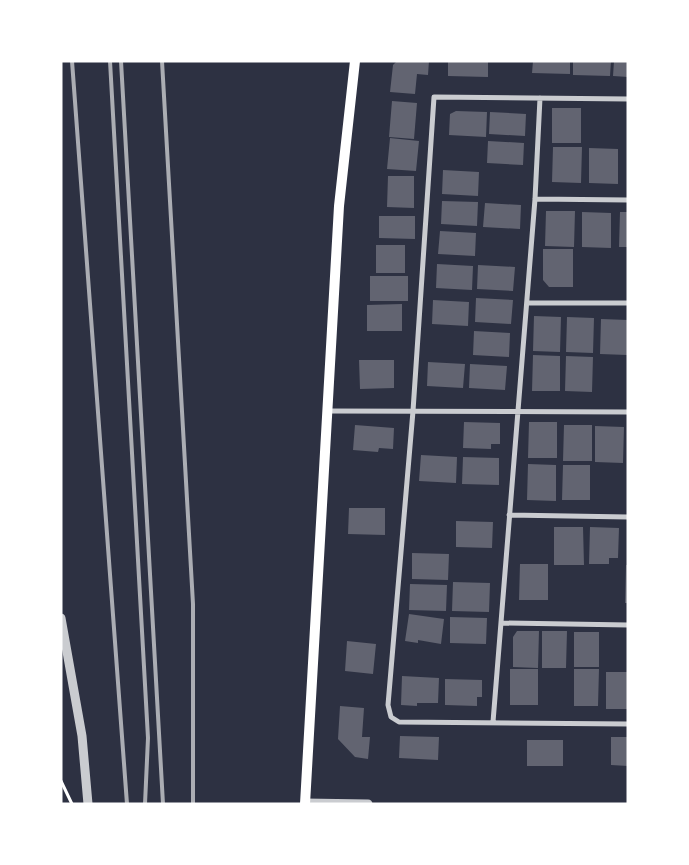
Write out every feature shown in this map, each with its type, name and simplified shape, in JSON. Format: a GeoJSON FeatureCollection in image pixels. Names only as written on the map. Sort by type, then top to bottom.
{"type":"FeatureCollection","features":[{"type":"Feature","properties":{"kind":"main road"},"geometry":{"type":"LineString","coordinates":[[305,803],[339,206],[355,61]]}},
{"type":"Feature","properties":{"kind":"street"},"geometry":{"type":"LineString","coordinates":[[628,99],[434,98],[413,411],[388,706],[391,718],[399,722],[628,724]]}},
{"type":"Feature","properties":{"kind":"street"},"geometry":{"type":"LineString","coordinates":[[493,722],[535,199],[540,98]]}},
{"type":"Feature","properties":{"kind":"street"},"geometry":{"type":"LineString","coordinates":[[535,199],[628,200]]}},
{"type":"Feature","properties":{"kind":"street"},"geometry":{"type":"LineString","coordinates":[[527,303],[628,303]]}},
{"type":"Feature","properties":{"kind":"street"},"geometry":{"type":"LineString","coordinates":[[327,411],[628,412]]}},
{"type":"Feature","properties":{"kind":"street"},"geometry":{"type":"LineString","coordinates":[[509,515],[628,517]]}},
{"type":"Feature","properties":{"kind":"street"},"geometry":{"type":"LineString","coordinates":[[61,618],[82,736],[88,804]]}},
{"type":"Feature","properties":{"kind":"street"},"geometry":{"type":"LineString","coordinates":[[502,623],[628,625]]}},
{"type":"Feature","properties":{"kind":"street"},"geometry":{"type":"LineString","coordinates":[[305,803],[368,804]]}},
{"type":"Feature","properties":{"kind":"path"},"geometry":{"type":"LineString","coordinates":[[61,781],[72,804]]}},
{"type":"Feature","properties":{"kind":"building"},"geometry":{"type":"Polygon","coordinates":[[[397,61],[429,61],[428,75],[417,74],[415,94],[390,92],[393,65],[397,61]]]}},
{"type":"Feature","properties":{"kind":"building"},"geometry":{"type":"Polygon","coordinates":[[[448,61],[488,61],[488,77],[448,76],[448,61]]]}},
{"type":"Feature","properties":{"kind":"building"},"geometry":{"type":"Polygon","coordinates":[[[533,61],[570,61],[570,74],[532,73],[533,61]]]}},
{"type":"Feature","properties":{"kind":"building"},"geometry":{"type":"Polygon","coordinates":[[[573,61],[611,61],[610,76],[573,75],[573,61]]]}},
{"type":"Feature","properties":{"kind":"building"},"geometry":{"type":"Polygon","coordinates":[[[614,61],[628,61],[628,77],[613,76],[614,61]]]}},
{"type":"Feature","properties":{"kind":"building"},"geometry":{"type":"Polygon","coordinates":[[[392,101],[417,103],[414,139],[389,137],[392,101]]]}},
{"type":"Feature","properties":{"kind":"building"},"geometry":{"type":"Polygon","coordinates":[[[552,108],[581,108],[581,143],[552,143],[552,108]]]}},
{"type":"Feature","properties":{"kind":"building"},"geometry":{"type":"Polygon","coordinates":[[[456,111],[487,112],[486,137],[449,135],[450,114],[456,111]]]}},
{"type":"Feature","properties":{"kind":"building"},"geometry":{"type":"Polygon","coordinates":[[[490,112],[526,114],[525,136],[489,134],[490,112]]]}},
{"type":"Feature","properties":{"kind":"building"},"geometry":{"type":"Polygon","coordinates":[[[390,138],[419,141],[416,171],[387,169],[390,138]]]}},
{"type":"Feature","properties":{"kind":"building"},"geometry":{"type":"Polygon","coordinates":[[[488,141],[524,143],[523,165],[487,163],[488,141]]]}},
{"type":"Feature","properties":{"kind":"building"},"geometry":{"type":"Polygon","coordinates":[[[553,147],[582,147],[581,183],[552,182],[553,147]]]}},
{"type":"Feature","properties":{"kind":"building"},"geometry":{"type":"Polygon","coordinates":[[[589,148],[618,149],[618,184],[589,183],[589,148]]]}},
{"type":"Feature","properties":{"kind":"building"},"geometry":{"type":"Polygon","coordinates":[[[443,170],[479,172],[478,196],[442,194],[443,170]]]}},
{"type":"Feature","properties":{"kind":"building"},"geometry":{"type":"Polygon","coordinates":[[[388,176],[414,176],[414,208],[387,207],[388,176]]]}},
{"type":"Feature","properties":{"kind":"building"},"geometry":{"type":"Polygon","coordinates":[[[442,201],[478,202],[477,226],[441,224],[442,201]]]}},
{"type":"Feature","properties":{"kind":"building"},"geometry":{"type":"Polygon","coordinates":[[[485,203],[521,205],[520,229],[483,227],[485,203]]]}},
{"type":"Feature","properties":{"kind":"building"},"geometry":{"type":"Polygon","coordinates":[[[546,211],[575,211],[574,247],[545,246],[546,211]]]}},
{"type":"Feature","properties":{"kind":"building"},"geometry":{"type":"Polygon","coordinates":[[[582,212],[611,213],[611,248],[582,247],[582,212]]]}},
{"type":"Feature","properties":{"kind":"building"},"geometry":{"type":"Polygon","coordinates":[[[620,212],[628,212],[628,247],[619,247],[620,212]]]}},
{"type":"Feature","properties":{"kind":"building"},"geometry":{"type":"Polygon","coordinates":[[[379,216],[415,216],[415,239],[379,238],[379,216]]]}},
{"type":"Feature","properties":{"kind":"building"},"geometry":{"type":"Polygon","coordinates":[[[440,231],[476,233],[475,256],[438,254],[440,231]]]}},
{"type":"Feature","properties":{"kind":"building"},"geometry":{"type":"Polygon","coordinates":[[[376,245],[405,245],[405,273],[376,273],[376,245]]]}},
{"type":"Feature","properties":{"kind":"building"},"geometry":{"type":"Polygon","coordinates":[[[543,249],[573,249],[573,287],[549,287],[543,280],[543,249]]]}},
{"type":"Feature","properties":{"kind":"building"},"geometry":{"type":"Polygon","coordinates":[[[437,264],[473,266],[472,290],[436,288],[437,264]]]}},
{"type":"Feature","properties":{"kind":"building"},"geometry":{"type":"Polygon","coordinates":[[[478,265],[515,267],[513,291],[477,289],[478,265]]]}},
{"type":"Feature","properties":{"kind":"building"},"geometry":{"type":"Polygon","coordinates":[[[370,276],[408,276],[408,301],[370,301],[370,276]]]}},
{"type":"Feature","properties":{"kind":"building"},"geometry":{"type":"Polygon","coordinates":[[[476,298],[513,300],[511,324],[475,322],[476,298]]]}},
{"type":"Feature","properties":{"kind":"building"},"geometry":{"type":"Polygon","coordinates":[[[433,300],[469,302],[468,326],[432,324],[433,300]]]}},
{"type":"Feature","properties":{"kind":"building"},"geometry":{"type":"Polygon","coordinates":[[[402,304],[402,331],[367,331],[367,305],[402,304]]]}},
{"type":"Feature","properties":{"kind":"building"},"geometry":{"type":"Polygon","coordinates":[[[534,316],[561,317],[560,352],[533,351],[534,316]]]}},
{"type":"Feature","properties":{"kind":"building"},"geometry":{"type":"Polygon","coordinates":[[[567,317],[594,318],[593,353],[566,352],[567,317]]]}},
{"type":"Feature","properties":{"kind":"building"},"geometry":{"type":"Polygon","coordinates":[[[601,319],[628,320],[627,355],[600,354],[601,319]]]}},
{"type":"Feature","properties":{"kind":"building"},"geometry":{"type":"Polygon","coordinates":[[[474,331],[510,333],[509,357],[473,355],[474,331]]]}},
{"type":"Feature","properties":{"kind":"building"},"geometry":{"type":"Polygon","coordinates":[[[533,355],[560,356],[560,391],[532,391],[533,355]]]}},
{"type":"Feature","properties":{"kind":"building"},"geometry":{"type":"Polygon","coordinates":[[[566,356],[593,357],[592,392],[565,391],[566,356]]]}},
{"type":"Feature","properties":{"kind":"building"},"geometry":{"type":"Polygon","coordinates":[[[359,360],[394,360],[394,388],[360,389],[359,360]]]}},
{"type":"Feature","properties":{"kind":"building"},"geometry":{"type":"Polygon","coordinates":[[[428,362],[465,364],[463,388],[427,386],[428,362]]]}},
{"type":"Feature","properties":{"kind":"building"},"geometry":{"type":"Polygon","coordinates":[[[470,364],[507,366],[505,390],[469,388],[470,364]]]}},
{"type":"Feature","properties":{"kind":"building"},"geometry":{"type":"Polygon","coordinates":[[[464,422],[500,423],[500,444],[491,444],[491,449],[463,448],[464,422]]]}},
{"type":"Feature","properties":{"kind":"building"},"geometry":{"type":"Polygon","coordinates":[[[529,422],[557,422],[557,458],[528,458],[529,422]]]}},
{"type":"Feature","properties":{"kind":"building"},"geometry":{"type":"Polygon","coordinates":[[[355,425],[394,428],[393,449],[379,448],[378,452],[353,450],[355,425]]]}},
{"type":"Feature","properties":{"kind":"building"},"geometry":{"type":"Polygon","coordinates":[[[564,425],[592,425],[592,461],[563,461],[564,425]]]}},
{"type":"Feature","properties":{"kind":"building"},"geometry":{"type":"Polygon","coordinates":[[[595,426],[624,427],[623,463],[595,462],[595,426]]]}},
{"type":"Feature","properties":{"kind":"building"},"geometry":{"type":"Polygon","coordinates":[[[421,455],[457,457],[456,483],[419,481],[421,455]]]}},
{"type":"Feature","properties":{"kind":"building"},"geometry":{"type":"Polygon","coordinates":[[[463,457],[499,458],[499,485],[462,484],[463,457]]]}},
{"type":"Feature","properties":{"kind":"building"},"geometry":{"type":"Polygon","coordinates":[[[528,464],[556,465],[556,501],[527,500],[528,464]]]}},
{"type":"Feature","properties":{"kind":"building"},"geometry":{"type":"Polygon","coordinates":[[[563,465],[590,465],[590,500],[562,500],[563,465]]]}},
{"type":"Feature","properties":{"kind":"building"},"geometry":{"type":"Polygon","coordinates":[[[349,508],[385,508],[385,535],[348,534],[349,508]]]}},
{"type":"Feature","properties":{"kind":"building"},"geometry":{"type":"Polygon","coordinates":[[[456,521],[493,522],[492,548],[456,547],[456,521]]]}},
{"type":"Feature","properties":{"kind":"building"},"geometry":{"type":"Polygon","coordinates":[[[554,527],[583,527],[584,565],[554,565],[554,527]]]}},
{"type":"Feature","properties":{"kind":"building"},"geometry":{"type":"Polygon","coordinates":[[[590,527],[619,528],[618,558],[609,558],[609,564],[589,564],[590,527]]]}},
{"type":"Feature","properties":{"kind":"building"},"geometry":{"type":"Polygon","coordinates":[[[412,553],[449,554],[448,580],[412,579],[412,553]]]}},
{"type":"Feature","properties":{"kind":"building"},"geometry":{"type":"Polygon","coordinates":[[[520,564],[548,564],[548,600],[519,600],[520,564]]]}},
{"type":"Feature","properties":{"kind":"building"},"geometry":{"type":"Polygon","coordinates":[[[626,565],[628,565],[628,603],[625,603],[626,565]]]}},
{"type":"Feature","properties":{"kind":"building"},"geometry":{"type":"Polygon","coordinates":[[[453,582],[490,583],[489,612],[452,611],[453,582]]]}},
{"type":"Feature","properties":{"kind":"building"},"geometry":{"type":"Polygon","coordinates":[[[410,584],[447,585],[446,611],[409,610],[410,584]]]}},
{"type":"Feature","properties":{"kind":"building"},"geometry":{"type":"Polygon","coordinates":[[[409,614],[444,619],[441,644],[418,640],[418,643],[405,641],[409,614]]]}},
{"type":"Feature","properties":{"kind":"building"},"geometry":{"type":"Polygon","coordinates":[[[450,617],[487,618],[486,644],[450,643],[450,617]]]}},
{"type":"Feature","properties":{"kind":"building"},"geometry":{"type":"Polygon","coordinates":[[[517,631],[539,631],[538,668],[513,667],[513,637],[517,631]]]}},
{"type":"Feature","properties":{"kind":"building"},"geometry":{"type":"Polygon","coordinates":[[[542,631],[567,631],[566,668],[542,668],[542,631]]]}},
{"type":"Feature","properties":{"kind":"building"},"geometry":{"type":"Polygon","coordinates":[[[574,632],[599,632],[599,667],[574,667],[574,632]]]}},
{"type":"Feature","properties":{"kind":"building"},"geometry":{"type":"Polygon","coordinates":[[[347,641],[376,644],[373,674],[345,671],[347,641]]]}},
{"type":"Feature","properties":{"kind":"building"},"geometry":{"type":"Polygon","coordinates":[[[510,669],[538,669],[538,705],[510,705],[510,669]]]}},
{"type":"Feature","properties":{"kind":"building"},"geometry":{"type":"Polygon","coordinates":[[[574,669],[599,669],[598,706],[574,706],[574,669]]]}},
{"type":"Feature","properties":{"kind":"building"},"geometry":{"type":"Polygon","coordinates":[[[606,672],[628,672],[628,709],[606,709],[606,672]]]}},
{"type":"Feature","properties":{"kind":"building"},"geometry":{"type":"Polygon","coordinates":[[[402,676],[439,678],[438,703],[417,703],[417,706],[401,705],[402,676]]]}},
{"type":"Feature","properties":{"kind":"building"},"geometry":{"type":"Polygon","coordinates":[[[445,679],[482,680],[482,697],[477,697],[477,706],[445,705],[445,679]]]}},
{"type":"Feature","properties":{"kind":"building"},"geometry":{"type":"Polygon","coordinates":[[[340,706],[364,708],[362,737],[370,737],[368,759],[355,757],[338,739],[340,706]]]}},
{"type":"Feature","properties":{"kind":"building"},"geometry":{"type":"Polygon","coordinates":[[[400,736],[439,737],[438,760],[399,758],[400,736]]]}},
{"type":"Feature","properties":{"kind":"building"},"geometry":{"type":"Polygon","coordinates":[[[611,737],[628,737],[628,766],[611,765],[611,737]]]}},
{"type":"Feature","properties":{"kind":"building"},"geometry":{"type":"Polygon","coordinates":[[[527,740],[563,740],[563,766],[527,766],[527,740]]]}},
{"type":"Feature","properties":{"kind":"railway"},"geometry":{"type":"LineString","coordinates":[[72,61],[127,804]]}},
{"type":"Feature","properties":{"kind":"railway"},"geometry":{"type":"LineString","coordinates":[[110,61],[148,738],[145,804]]}},
{"type":"Feature","properties":{"kind":"railway"},"geometry":{"type":"LineString","coordinates":[[121,61],[163,804]]}},
{"type":"Feature","properties":{"kind":"railway"},"geometry":{"type":"LineString","coordinates":[[162,61],[193,604],[193,804]]}}]}
